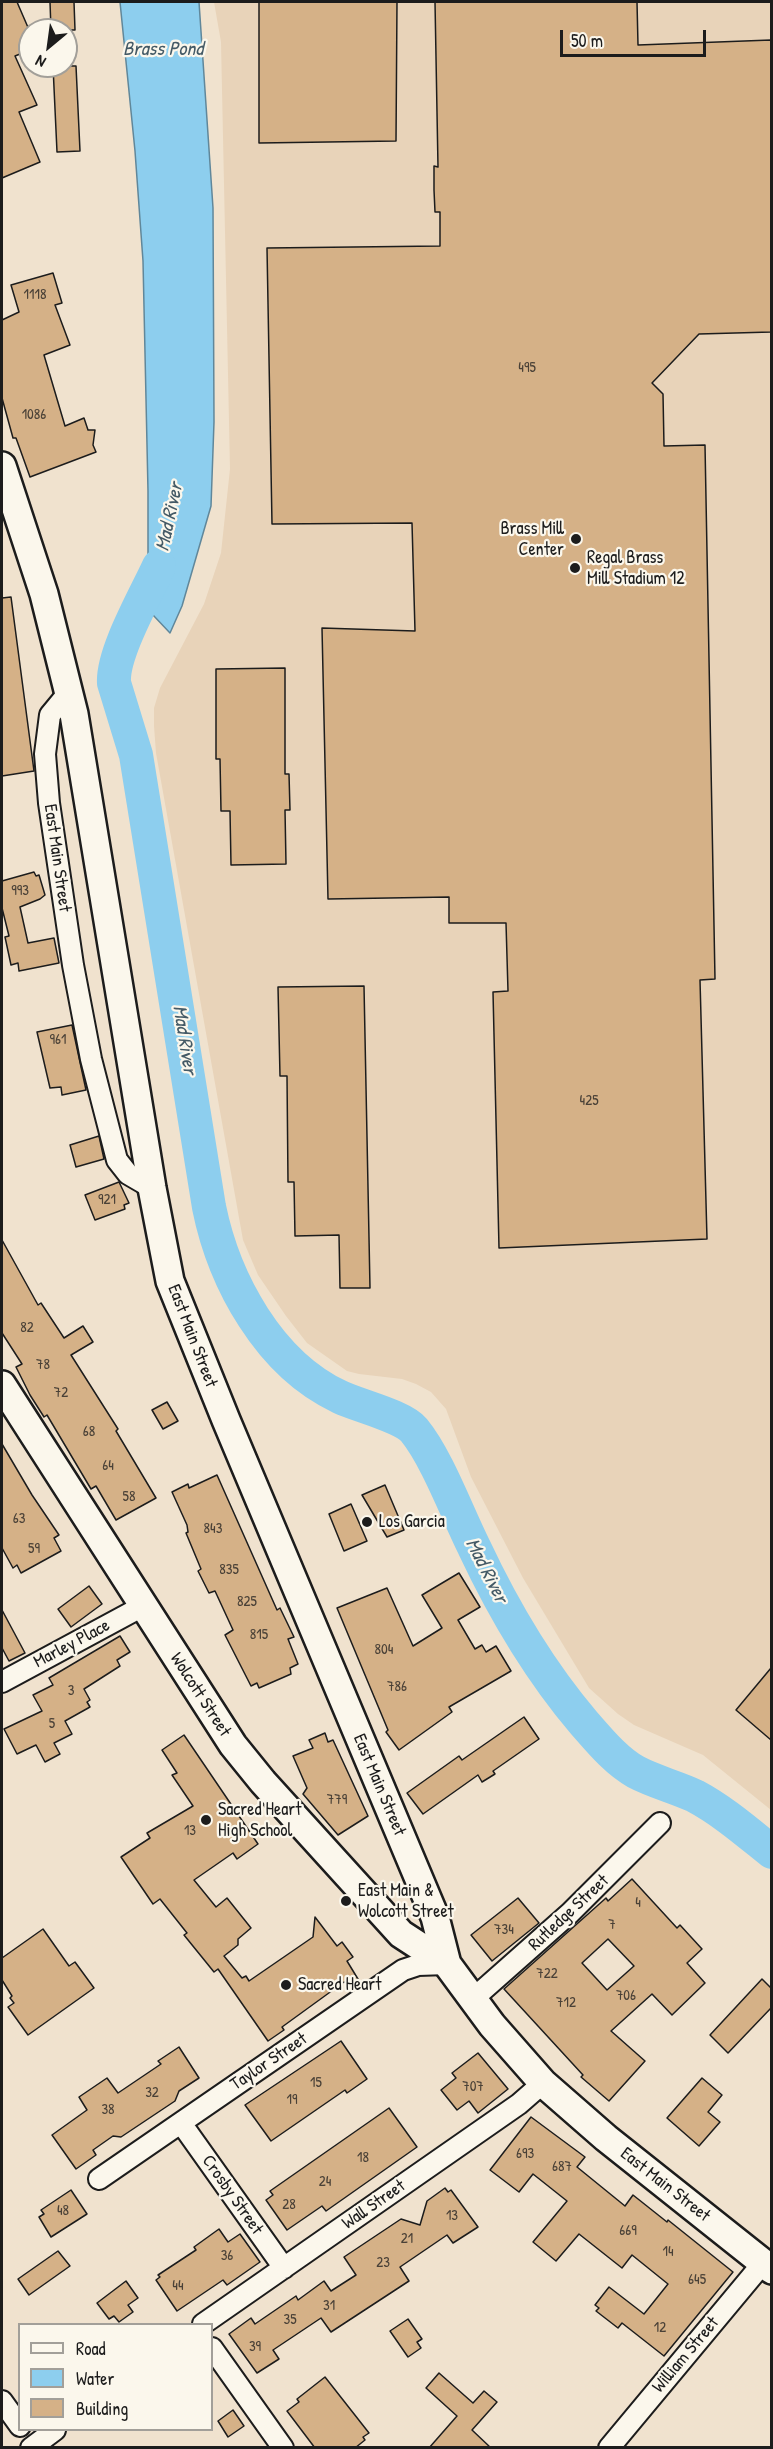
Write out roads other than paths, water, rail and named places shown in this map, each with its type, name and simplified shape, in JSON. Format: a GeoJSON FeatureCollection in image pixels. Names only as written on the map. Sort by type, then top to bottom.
{"type":"FeatureCollection","features":[{"type":"Feature","properties":{"kind":"main road","name":"East Main Street"},"geometry":{"type":"LineString","coordinates":[[2,466],[44,594],[69,692],[166,1266],[181,1311],[435,1917],[447,1964],[492,2025],[543,2083],[613,2144],[767,2266]]}},
{"type":"Feature","properties":{"kind":"main road","name":"Wolcott Street"},"geometry":{"type":"LineString","coordinates":[[2,1385],[224,1733],[251,1769],[401,1935],[447,1964]]}},
{"type":"Feature","properties":{"kind":"street","name":"East Main Street"},"geometry":{"type":"LineString","coordinates":[[69,692],[50,715],[45,754],[49,803],[73,965],[91,1059],[117,1160],[128,1174],[152,1188]]}},
{"type":"Feature","properties":{"kind":"street","name":"Marley Place"},"geometry":{"type":"LineString","coordinates":[[2,1682],[143,1606]]}},
{"type":"Feature","properties":{"kind":"street","name":"Rutledge Street"},"geometry":{"type":"LineString","coordinates":[[474,1998],[570,1913],[660,1823]]}},
{"type":"Feature","properties":{"kind":"street","name":"Taylor Street"},"geometry":{"type":"LineString","coordinates":[[99,2179],[403,1970],[418,1965],[447,1964]]}},
{"type":"Feature","properties":{"kind":"street","name":"Wall Street"},"geometry":{"type":"LineString","coordinates":[[206,2323],[519,2104],[543,2083]]}},
{"type":"Feature","properties":{"kind":"street","name":"Crosby Street"},"geometry":{"type":"LineString","coordinates":[[181,2123],[284,2268]]}},
{"type":"Feature","properties":{"kind":"street","name":"William Street"},"geometry":{"type":"LineString","coordinates":[[609,2448],[767,2266]]}},
{"type":"Feature","properties":{"kind":"street"},"geometry":{"type":"LineString","coordinates":[[213,2349],[283,2448]]}},
{"type":"Feature","properties":{"kind":"street"},"geometry":{"type":"LineString","coordinates":[[2,2401],[18,2423]]}},
{"type":"Feature","properties":{"kind":"street"},"geometry":{"type":"LineString","coordinates":[[30,2443],[54,2431]]}},
{"type":"Feature","properties":{"kind":"water","name":"Brass Pond"},"geometry":{"type":"Polygon","coordinates":[[[120,2],[199,2],[213,208],[214,422],[211,506],[182,606],[170,633],[153,615],[135,606],[148,574],[143,261],[120,2]]]}},
{"type":"Feature","properties":{"kind":"waterway","name":"Mad River"},"geometry":{"type":"LineString","coordinates":[[159,566],[124,640],[118,656],[114,683],[136,755],[209,1207],[216,1235],[238,1291],[271,1342],[292,1364],[315,1382],[340,1397],[400,1420],[414,1430],[439,1470],[485,1571],[523,1639],[567,1703],[602,1743],[636,1772],[695,1796],[715,1808],[772,1852]]}},
{"type":"Feature","properties":{"kind":"place","name":"Brass Mill Center"},"geometry":{"type":"Point","coordinates":[576,539]}},
{"type":"Feature","properties":{"kind":"place","name":"Regal Brass Mill Stadium 12"},"geometry":{"type":"Point","coordinates":[575,568]}},
{"type":"Feature","properties":{"kind":"place","name":"Los Garcia"},"geometry":{"type":"Point","coordinates":[367,1522]}},
{"type":"Feature","properties":{"kind":"place","name":"Sacred Heart High School"},"geometry":{"type":"Point","coordinates":[206,1820]}},
{"type":"Feature","properties":{"kind":"place","name":"East Main & Wolcott Street"},"geometry":{"type":"Point","coordinates":[346,1901]}},
{"type":"Feature","properties":{"kind":"place","name":"Sacred Heart"},"geometry":{"type":"Point","coordinates":[286,1985]}}]}
